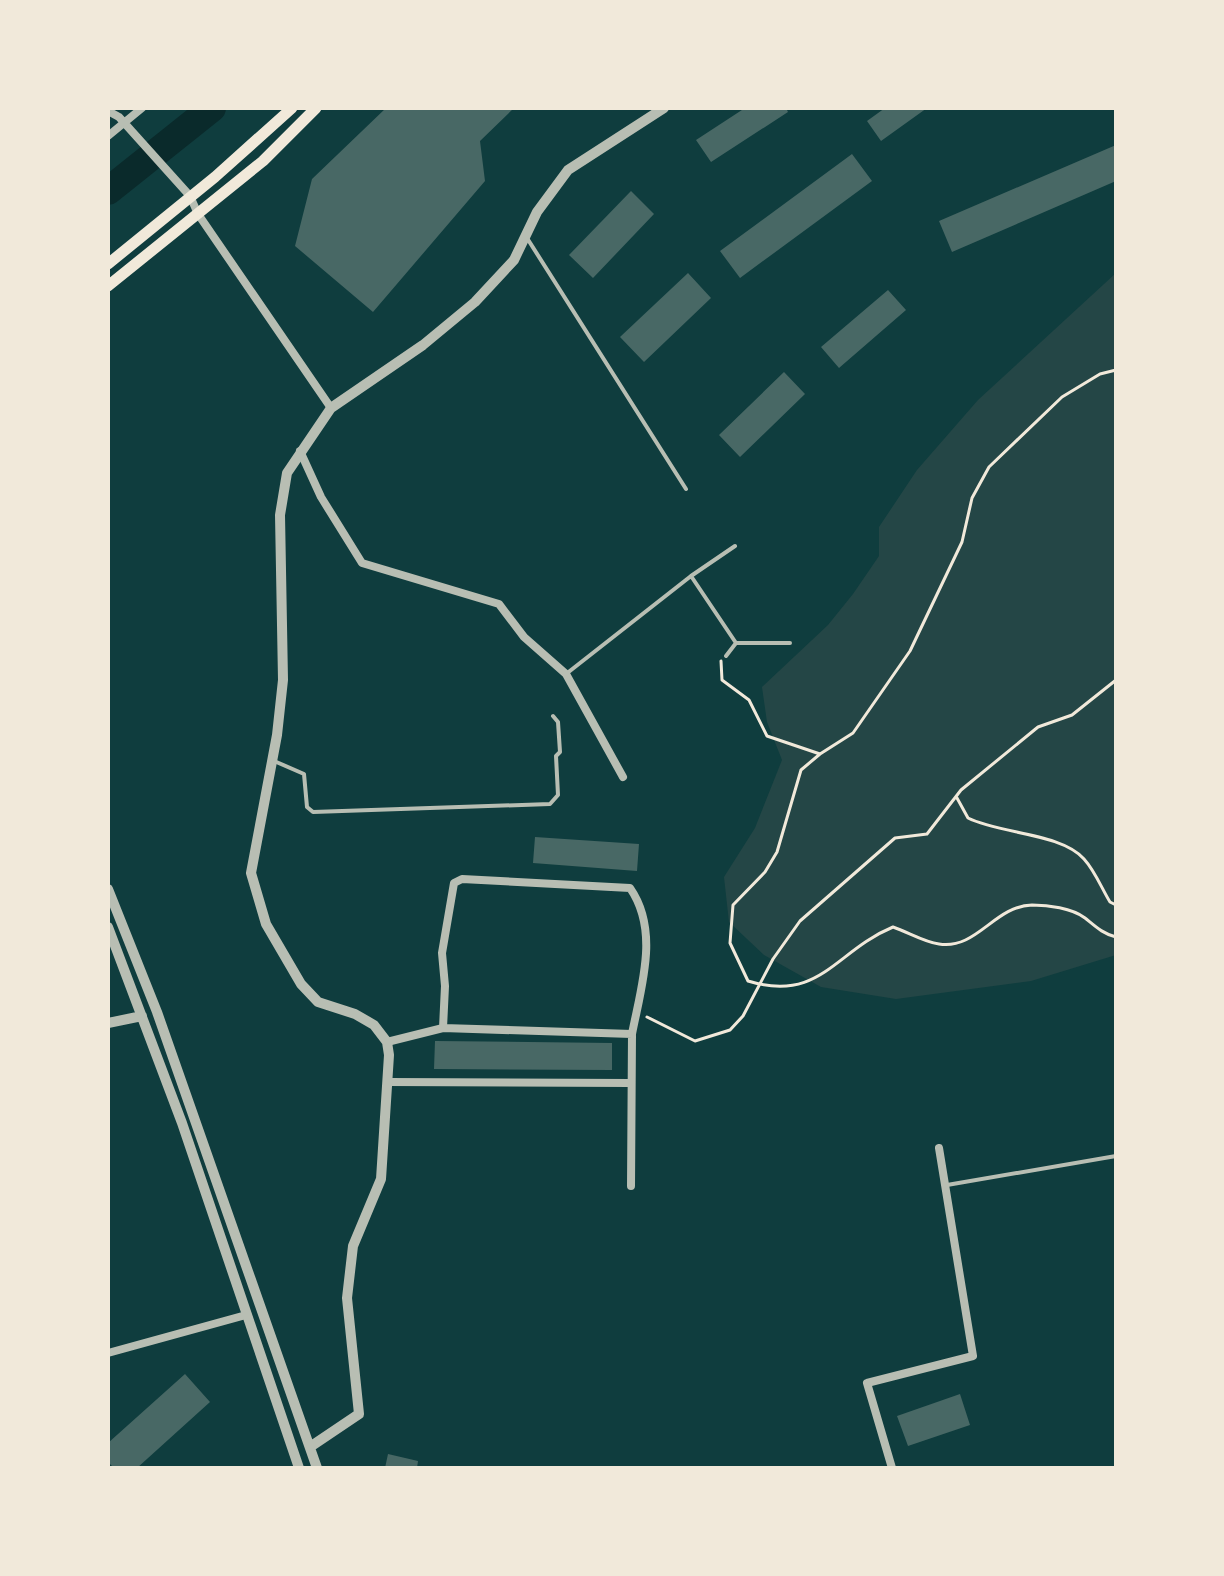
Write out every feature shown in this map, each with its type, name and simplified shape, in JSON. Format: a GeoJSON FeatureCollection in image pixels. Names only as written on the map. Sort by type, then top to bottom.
{"type":"FeatureCollection","features":[{"type":"Feature","properties":{"kind":"main road"},"geometry":{"type":"LineString","coordinates":[[108,264],[292,108]]}},
{"type":"Feature","properties":{"kind":"main road"},"geometry":{"type":"LineString","coordinates":[[108,286],[263,161],[316,108]]}},
{"type":"Feature","properties":{"kind":"street"},"geometry":{"type":"LineString","coordinates":[[108,136],[142,108]]}},
{"type":"Feature","properties":{"kind":"street"},"geometry":{"type":"LineString","coordinates":[[310,1447],[359,1414],[347,1298],[353,1246],[381,1179],[388,1082],[387,1042],[374,1025],[318,1002],[301,984],[266,924],[251,873],[283,680],[280,515],[287,473],[331,408],[423,345],[475,302],[514,260],[537,212],[568,170],[664,108]]}},
{"type":"Feature","properties":{"kind":"street"},"geometry":{"type":"LineString","coordinates":[[108,111],[124,123],[190,196],[198,214],[331,408]]}},
{"type":"Feature","properties":{"kind":"street"},"geometry":{"type":"LineString","coordinates":[[300,451],[321,497],[362,563],[499,604],[524,637],[566,674],[623,777]]}},
{"type":"Feature","properties":{"kind":"street"},"geometry":{"type":"LineString","coordinates":[[443,1028],[445,986],[442,953],[454,883],[462,879],[630,888],[638,900],[647,937],[632,1034],[631,1186]]}},
{"type":"Feature","properties":{"kind":"street"},"geometry":{"type":"LineString","coordinates":[[108,889],[157,1012],[317,1468]]}},
{"type":"Feature","properties":{"kind":"street"},"geometry":{"type":"LineString","coordinates":[[108,927],[142,1016],[299,1468]]}},
{"type":"Feature","properties":{"kind":"street"},"geometry":{"type":"LineString","coordinates":[[108,1023],[142,1016]]}},
{"type":"Feature","properties":{"kind":"street"},"geometry":{"type":"LineString","coordinates":[[387,1042],[443,1028],[632,1034]]}},
{"type":"Feature","properties":{"kind":"street"},"geometry":{"type":"LineString","coordinates":[[388,1082],[631,1083]]}},
{"type":"Feature","properties":{"kind":"street"},"geometry":{"type":"LineString","coordinates":[[892,1468],[867,1383],[973,1356],[939,1148]]}},
{"type":"Feature","properties":{"kind":"street"},"geometry":{"type":"LineString","coordinates":[[108,1353],[246,1315]]}},
{"type":"Feature","properties":{"kind":"lane"},"geometry":{"type":"LineString","coordinates":[[525,236],[686,489]]}},
{"type":"Feature","properties":{"kind":"lane"},"geometry":{"type":"LineString","coordinates":[[566,674],[691,576],[735,546]]}},
{"type":"Feature","properties":{"kind":"lane"},"geometry":{"type":"LineString","coordinates":[[691,576],[736,643]]}},
{"type":"Feature","properties":{"kind":"lane"},"geometry":{"type":"LineString","coordinates":[[736,643],[790,643]]}},
{"type":"Feature","properties":{"kind":"lane"},"geometry":{"type":"LineString","coordinates":[[726,656],[736,643]]}},
{"type":"Feature","properties":{"kind":"lane"},"geometry":{"type":"LineString","coordinates":[[272,760],[304,774],[307,807],[313,812],[550,804],[558,795],[556,756],[560,752],[558,722],[553,716]]}},
{"type":"Feature","properties":{"kind":"lane"},"geometry":{"type":"LineString","coordinates":[[945,1186],[1116,1156]]}},
{"type":"Feature","properties":{"kind":"path"},"geometry":{"type":"LineString","coordinates":[[1116,370],[1100,374],[1062,397],[989,467],[972,498],[962,542],[910,651],[853,733],[801,770],[777,852],[765,872],[733,905],[730,943],[748,981],[797,986],[824,975],[875,935],[893,927],[935,944],[968,941],[1000,915],[1029,905],[1059,908],[1083,916],[1096,929],[1116,937]]}},
{"type":"Feature","properties":{"kind":"path"},"geometry":{"type":"LineString","coordinates":[[726,656],[718,663],[722,680],[749,700],[767,736],[820,754]]}},
{"type":"Feature","properties":{"kind":"path"},"geometry":{"type":"LineString","coordinates":[[636,1013],[695,1041],[730,1030],[743,1016],[800,921],[895,838],[927,834],[956,797],[1038,727],[1072,715],[1116,680]]}},
{"type":"Feature","properties":{"kind":"path"},"geometry":{"type":"LineString","coordinates":[[956,797],[968,818],[1005,832],[1033,836],[1084,858],[1110,902],[1116,905]]}},
{"type":"Feature","properties":{"kind":"shaded area"},"geometry":{"type":"Polygon","coordinates":[[[1116,273],[1116,955],[1031,981],[896,999],[821,987],[764,955],[729,922],[724,877],[755,828],[782,760],[767,722],[762,687],[828,625],[853,594],[879,556],[879,527],[917,470],[978,400],[1116,273]]]}},
{"type":"Feature","properties":{"kind":"building"},"geometry":{"type":"Polygon","coordinates":[[[386,108],[514,108],[480,141],[485,181],[373,312],[295,246],[312,179],[386,108]]]}},
{"type":"Feature","properties":{"kind":"building"},"geometry":{"type":"Polygon","coordinates":[[[745,108],[786,108],[788,112],[711,162],[696,140],[745,108]]]}},
{"type":"Feature","properties":{"kind":"building"},"geometry":{"type":"Polygon","coordinates":[[[885,108],[927,108],[881,141],[867,121],[885,108]]]}},
{"type":"Feature","properties":{"kind":"building"},"geometry":{"type":"Polygon","coordinates":[[[1116,145],[1116,181],[952,252],[939,221],[1116,145]]]}},
{"type":"Feature","properties":{"kind":"building"},"geometry":{"type":"Polygon","coordinates":[[[852,154],[872,181],[740,278],[720,251],[852,154]]]}},
{"type":"Feature","properties":{"kind":"building"},"geometry":{"type":"Polygon","coordinates":[[[631,191],[654,214],[593,278],[569,255],[631,191]]]}},
{"type":"Feature","properties":{"kind":"building"},"geometry":{"type":"Polygon","coordinates":[[[688,273],[711,298],[644,362],[620,337],[688,273]]]}},
{"type":"Feature","properties":{"kind":"building"},"geometry":{"type":"Polygon","coordinates":[[[888,290],[906,310],[839,368],[821,347],[888,290]]]}},
{"type":"Feature","properties":{"kind":"building"},"geometry":{"type":"Polygon","coordinates":[[[784,372],[805,394],[740,457],[719,435],[784,372]]]}},
{"type":"Feature","properties":{"kind":"building"},"geometry":{"type":"Polygon","coordinates":[[[535,837],[639,844],[637,871],[533,863],[535,837]]]}},
{"type":"Feature","properties":{"kind":"building"},"geometry":{"type":"Polygon","coordinates":[[[435,1041],[612,1043],[612,1070],[434,1069],[435,1041]]]}},
{"type":"Feature","properties":{"kind":"building"},"geometry":{"type":"Polygon","coordinates":[[[185,1374],[210,1402],[137,1468],[114,1468],[108,1462],[108,1443],[185,1374]]]}},
{"type":"Feature","properties":{"kind":"building"},"geometry":{"type":"Polygon","coordinates":[[[960,1394],[970,1425],[908,1446],[897,1416],[960,1394]]]}},
{"type":"Feature","properties":{"kind":"building"},"geometry":{"type":"Polygon","coordinates":[[[388,1454],[418,1461],[417,1468],[385,1468],[388,1454]]]}},
{"type":"Feature","properties":{"kind":"waterway"},"geometry":{"type":"LineString","coordinates":[[108,191],[212,108]]}}]}
